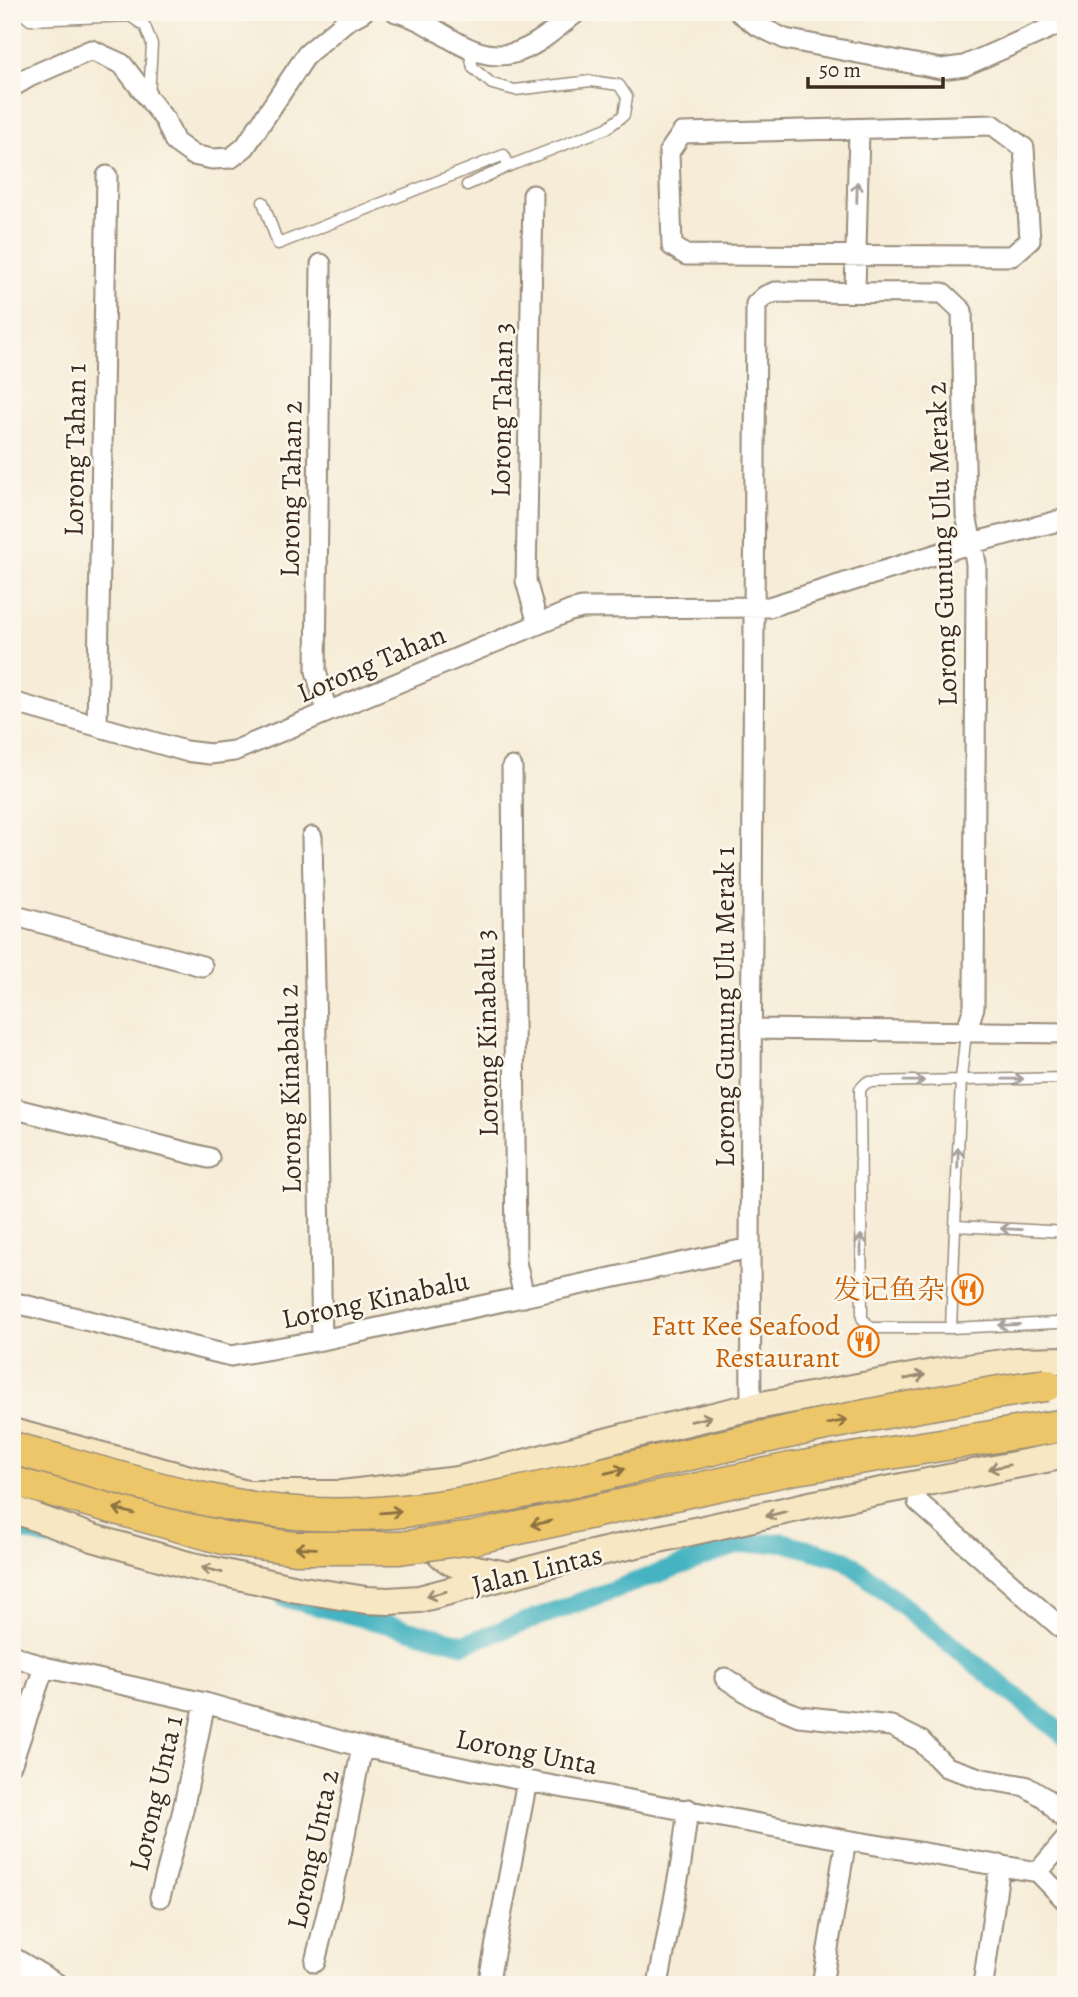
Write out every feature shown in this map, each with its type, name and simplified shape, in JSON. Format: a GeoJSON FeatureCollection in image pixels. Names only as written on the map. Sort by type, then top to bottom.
{"type":"FeatureCollection","features":[{"type":"Feature","properties":{"kind":"highway"},"geometry":{"type":"LineString","coordinates":[[12,1448],[197,1498],[243,1507],[311,1514],[374,1513],[483,1500],[770,1435],[890,1411],[1056,1383]]}},
{"type":"Feature","properties":{"kind":"highway","name":"Jalan Lintas"},"geometry":{"type":"LineString","coordinates":[[12,1479],[227,1539],[296,1548],[399,1548],[472,1538],[790,1469],[1066,1425]]}},
{"type":"Feature","properties":{"kind":"main road"},"geometry":{"type":"LineString","coordinates":[[12,1432],[247,1494],[342,1494],[458,1479],[751,1407],[963,1368],[1017,1361],[1066,1360]]}},
{"type":"Feature","properties":{"kind":"main road","name":"Jalan Lintas"},"geometry":{"type":"LineString","coordinates":[[12,1509],[93,1538],[259,1582],[366,1600],[389,1601],[419,1599],[583,1556],[815,1504],[1066,1455]]}},
{"type":"Feature","properties":{"kind":"main road"},"geometry":{"type":"LineString","coordinates":[[506,1466],[451,1495],[439,1506],[432,1522],[432,1533],[435,1545],[448,1560],[512,1576]]}},
{"type":"Feature","properties":{"kind":"main road"},"geometry":{"type":"LineString","coordinates":[[12,1520],[93,1538]]}},
{"type":"Feature","properties":{"kind":"street"},"geometry":{"type":"LineString","coordinates":[[18,78],[91,50],[122,64],[165,120],[175,142],[193,155],[212,159],[231,158],[245,147],[307,54],[345,22],[363,12]]}},
{"type":"Feature","properties":{"kind":"street"},"geometry":{"type":"LineString","coordinates":[[396,12],[436,30],[469,50],[502,56],[515,54],[532,46],[577,12]]}},
{"type":"Feature","properties":{"kind":"street"},"geometry":{"type":"LineString","coordinates":[[739,12],[756,25],[785,39],[941,69],[964,66],[1066,21]]}},
{"type":"Feature","properties":{"kind":"street"},"geometry":{"type":"LineString","coordinates":[[993,125],[1024,148],[1030,240],[1012,256],[686,255],[672,246],[668,152],[682,133],[859,130],[993,125]]}},
{"type":"Feature","properties":{"kind":"street"},"geometry":{"type":"LineString","coordinates":[[855,291],[859,130]]}},
{"type":"Feature","properties":{"kind":"street","name":"Lorong Tahan 1"},"geometry":{"type":"LineString","coordinates":[[97,726],[107,176]]}},
{"type":"Feature","properties":{"kind":"street","name":"Lorong Tahan 3"},"geometry":{"type":"LineString","coordinates":[[533,195],[526,581],[538,624]]}},
{"type":"Feature","properties":{"kind":"street","name":"Lorong Tahan 2"},"geometry":{"type":"LineString","coordinates":[[321,264],[316,671],[327,712]]}},
{"type":"Feature","properties":{"kind":"street","name":"Lorong Gunung Ulu Merak 2"},"geometry":{"type":"LineString","coordinates":[[755,304],[775,292],[943,293],[962,311],[965,515],[976,563],[974,1007],[966,1032]]}},
{"type":"Feature","properties":{"kind":"street","name":"Lorong Gunung Ulu Merak 1"},"geometry":{"type":"LineString","coordinates":[[751,1407],[755,304]]}},
{"type":"Feature","properties":{"kind":"street","name":"Lorong Tahan"},"geometry":{"type":"LineString","coordinates":[[12,702],[185,751],[211,754],[234,751],[570,611],[582,608],[769,607],[972,543],[1066,519]]}},
{"type":"Feature","properties":{"kind":"street","name":"Lorong Kinabalu 3"},"geometry":{"type":"LineString","coordinates":[[512,767],[516,1262],[524,1297]]}},
{"type":"Feature","properties":{"kind":"street","name":"Lorong Kinabalu 2"},"geometry":{"type":"LineString","coordinates":[[312,837],[322,1340]]}},
{"type":"Feature","properties":{"kind":"street"},"geometry":{"type":"LineString","coordinates":[[12,915],[202,966]]}},
{"type":"Feature","properties":{"kind":"street"},"geometry":{"type":"LineString","coordinates":[[752,1029],[1066,1033]]}},
{"type":"Feature","properties":{"kind":"street"},"geometry":{"type":"LineString","coordinates":[[12,1108],[209,1158]]}},
{"type":"Feature","properties":{"kind":"street","name":"Lorong Kinabalu"},"geometry":{"type":"LineString","coordinates":[[12,1302],[231,1356],[322,1340],[750,1248]]}},
{"type":"Feature","properties":{"kind":"street"},"geometry":{"type":"LineString","coordinates":[[918,1502],[1066,1632]]}},
{"type":"Feature","properties":{"kind":"street","name":"Lorong Unta"},"geometry":{"type":"LineString","coordinates":[[12,1654],[44,1667],[205,1703],[362,1747],[527,1781],[846,1840],[1038,1871]]}},
{"type":"Feature","properties":{"kind":"street"},"geometry":{"type":"LineString","coordinates":[[12,1763],[44,1667]]}},
{"type":"Feature","properties":{"kind":"street"},"geometry":{"type":"LineString","coordinates":[[724,1678],[755,1698],[799,1716],[891,1726],[921,1741],[946,1767],[984,1779],[1025,1786],[1045,1798],[1066,1822]]}},
{"type":"Feature","properties":{"kind":"street","name":"Lorong Unta 1"},"geometry":{"type":"LineString","coordinates":[[160,1896],[183,1810],[205,1703]]}},
{"type":"Feature","properties":{"kind":"street","name":"Lorong Unta 2"},"geometry":{"type":"LineString","coordinates":[[315,1962],[340,1860],[362,1747]]}},
{"type":"Feature","properties":{"kind":"street"},"geometry":{"type":"LineString","coordinates":[[488,1985],[527,1781]]}},
{"type":"Feature","properties":{"kind":"street"},"geometry":{"type":"LineString","coordinates":[[658,1985],[681,1863],[688,1809]]}},
{"type":"Feature","properties":{"kind":"street"},"geometry":{"type":"LineString","coordinates":[[1066,1839],[1038,1871],[1066,1901]]}},
{"type":"Feature","properties":{"kind":"street"},"geometry":{"type":"LineString","coordinates":[[822,1985],[846,1840]]}},
{"type":"Feature","properties":{"kind":"street"},"geometry":{"type":"LineString","coordinates":[[983,1985],[1000,1865]]}},
{"type":"Feature","properties":{"kind":"street"},"geometry":{"type":"LineString","coordinates":[[12,1957],[59,1985]]}},
{"type":"Feature","properties":{"kind":"lane"},"geometry":{"type":"LineString","coordinates":[[21,12],[30,20],[130,16],[138,21],[145,26],[152,44],[149,101]]}},
{"type":"Feature","properties":{"kind":"lane"},"geometry":{"type":"LineString","coordinates":[[467,185],[607,128],[624,115],[627,97],[619,85],[591,81],[516,90],[492,84],[473,68],[469,50]]}},
{"type":"Feature","properties":{"kind":"lane"},"geometry":{"type":"LineString","coordinates":[[263,202],[278,244],[504,155],[509,166]]}},
{"type":"Feature","properties":{"kind":"lane"},"geometry":{"type":"LineString","coordinates":[[951,1328],[961,1079],[966,1032]]}},
{"type":"Feature","properties":{"kind":"lane"},"geometry":{"type":"LineString","coordinates":[[1066,1078],[867,1082],[860,1089],[862,1318],[871,1328],[951,1328],[1058,1323],[1066,1316]]}},
{"type":"Feature","properties":{"kind":"lane"},"geometry":{"type":"LineString","coordinates":[[956,1227],[1066,1232]]}},
{"type":"Feature","properties":{"kind":"waterway"},"geometry":{"type":"LineString","coordinates":[[12,1528],[86,1547]]}},
{"type":"Feature","properties":{"kind":"waterway"},"geometry":{"type":"LineString","coordinates":[[285,1598],[464,1644],[737,1545],[783,1542],[846,1560],[1066,1737]]}},
{"type":"Feature","properties":{"kind":"place","name":"发记鱼杂"},"geometry":{"type":"Point","coordinates":[968,1289]}},
{"type":"Feature","properties":{"kind":"place","name":"Fatt Kee Seafood Restaurant"},"geometry":{"type":"Point","coordinates":[863,1341]}}]}
